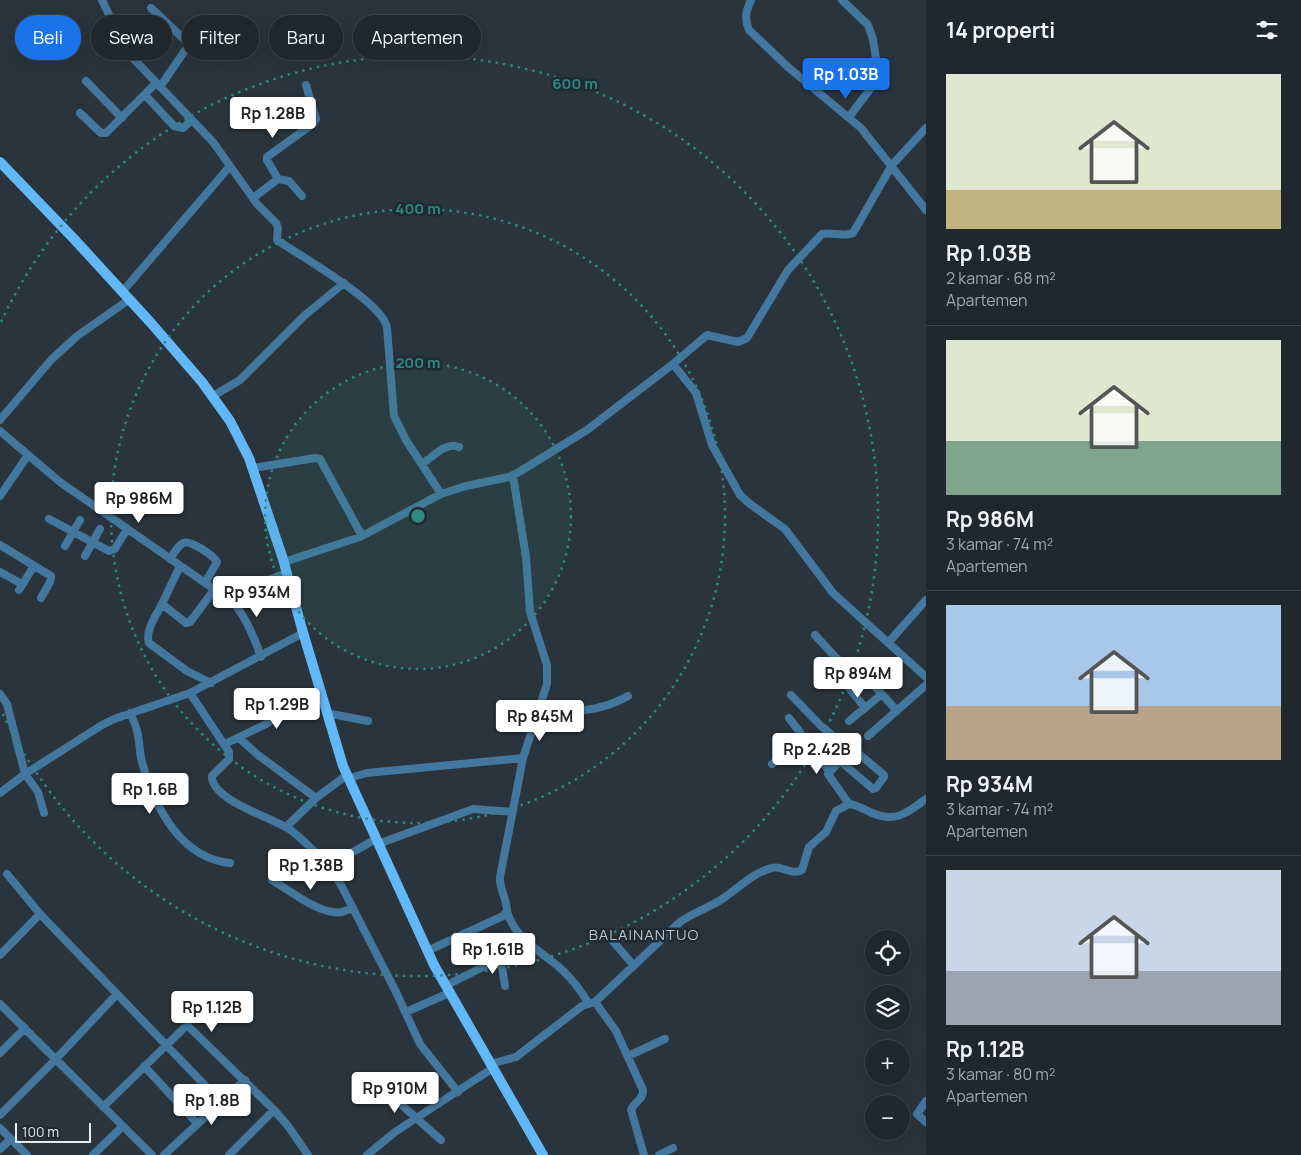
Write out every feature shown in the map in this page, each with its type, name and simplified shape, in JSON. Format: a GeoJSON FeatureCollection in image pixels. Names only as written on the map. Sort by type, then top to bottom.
{"type":"FeatureCollection","features":[{"type":"Feature","properties":{"kind":"main road"},"geometry":{"type":"LineString","coordinates":[[0,162],[126,295],[181,357],[213,396],[230,421],[253,468],[284,562],[326,713],[348,776],[377,842],[447,989],[543,1155]]}},
{"type":"Feature","properties":{"kind":"street"},"geometry":{"type":"LineString","coordinates":[[102,0],[127,52],[213,142],[253,198],[278,225],[277,240],[344,283],[381,315],[386,322],[394,416],[401,433],[442,494]]}},
{"type":"Feature","properties":{"kind":"street"},"geometry":{"type":"LineString","coordinates":[[751,0],[745,13],[749,30],[788,67],[861,128],[926,210]]}},
{"type":"Feature","properties":{"kind":"street"},"geometry":{"type":"LineString","coordinates":[[842,0],[868,25],[873,39],[878,72],[877,80],[849,117]]}},
{"type":"Feature","properties":{"kind":"street"},"geometry":{"type":"LineString","coordinates":[[80,113],[104,134],[158,85],[188,49],[188,44],[151,8]]}},
{"type":"Feature","properties":{"kind":"street"},"geometry":{"type":"LineString","coordinates":[[86,82],[122,118]]}},
{"type":"Feature","properties":{"kind":"street"},"geometry":{"type":"LineString","coordinates":[[302,196],[289,181],[278,179],[266,160],[267,157],[314,124],[316,115],[306,85]]}},
{"type":"Feature","properties":{"kind":"street"},"geometry":{"type":"LineString","coordinates":[[145,95],[174,126],[183,128],[192,120]]}},
{"type":"Feature","properties":{"kind":"street"},"geometry":{"type":"LineString","coordinates":[[284,562],[362,536],[442,494],[466,486],[513,476],[587,430],[674,364],[707,336],[738,342],[747,338],[788,270],[819,236],[825,233],[853,233],[892,165],[926,128]]}},
{"type":"Feature","properties":{"kind":"street"},"geometry":{"type":"LineString","coordinates":[[0,420],[51,360],[126,295],[230,166]]}},
{"type":"Feature","properties":{"kind":"street"},"geometry":{"type":"LineString","coordinates":[[253,198],[278,179]]}},
{"type":"Feature","properties":{"kind":"street"},"geometry":{"type":"LineString","coordinates":[[213,396],[240,380],[304,316],[344,283]]}},
{"type":"Feature","properties":{"kind":"street"},"geometry":{"type":"LineString","coordinates":[[674,364],[696,393],[712,445],[740,495],[791,534],[834,593],[926,677]]}},
{"type":"Feature","properties":{"kind":"street"},"geometry":{"type":"LineString","coordinates":[[0,431],[60,482],[223,596],[287,573]]}},
{"type":"Feature","properties":{"kind":"street"},"geometry":{"type":"LineString","coordinates":[[422,464],[448,446],[459,447]]}},
{"type":"Feature","properties":{"kind":"street"},"geometry":{"type":"LineString","coordinates":[[0,496],[28,455]]}},
{"type":"Feature","properties":{"kind":"street"},"geometry":{"type":"LineString","coordinates":[[253,468],[315,458],[320,459],[362,536]]}},
{"type":"Feature","properties":{"kind":"street"},"geometry":{"type":"LineString","coordinates":[[513,476],[526,557],[530,612],[548,673],[523,758],[500,882],[507,911],[512,925],[518,933],[575,982],[611,1022],[644,1092],[631,1110],[644,1155]]}},
{"type":"Feature","properties":{"kind":"street"},"geometry":{"type":"LineString","coordinates":[[49,519],[109,550],[113,550],[127,529]]}},
{"type":"Feature","properties":{"kind":"street"},"geometry":{"type":"LineString","coordinates":[[65,546],[80,520]]}},
{"type":"Feature","properties":{"kind":"street"},"geometry":{"type":"LineString","coordinates":[[85,556],[100,529]]}},
{"type":"Feature","properties":{"kind":"street"},"geometry":{"type":"LineString","coordinates":[[170,559],[182,543],[186,541],[214,557],[218,562],[205,583]]}},
{"type":"Feature","properties":{"kind":"street"},"geometry":{"type":"LineString","coordinates":[[0,545],[51,576],[50,582],[41,598]]}},
{"type":"Feature","properties":{"kind":"street"},"geometry":{"type":"LineString","coordinates":[[0,572],[20,587],[34,566]]}},
{"type":"Feature","properties":{"kind":"street"},"geometry":{"type":"LineString","coordinates":[[180,566],[150,628],[149,643],[186,671],[210,683]]}},
{"type":"Feature","properties":{"kind":"street"},"geometry":{"type":"LineString","coordinates":[[162,604],[188,623],[214,590]]}},
{"type":"Feature","properties":{"kind":"street"},"geometry":{"type":"LineString","coordinates":[[227,595],[238,606],[261,656]]}},
{"type":"Feature","properties":{"kind":"street"},"geometry":{"type":"LineString","coordinates":[[888,643],[926,600]]}},
{"type":"Feature","properties":{"kind":"street"},"geometry":{"type":"LineString","coordinates":[[0,793],[25,774],[102,725],[130,713],[190,693],[303,633]]}},
{"type":"Feature","properties":{"kind":"street"},"geometry":{"type":"LineString","coordinates":[[815,635],[850,673],[846,684],[865,708]]}},
{"type":"Feature","properties":{"kind":"street"},"geometry":{"type":"LineString","coordinates":[[818,671],[823,672],[827,670],[838,659]]}},
{"type":"Feature","properties":{"kind":"street"},"geometry":{"type":"LineString","coordinates":[[863,673],[897,711]]}},
{"type":"Feature","properties":{"kind":"street"},"geometry":{"type":"LineString","coordinates":[[868,736],[926,685]]}},
{"type":"Feature","properties":{"kind":"street"},"geometry":{"type":"LineString","coordinates":[[190,693],[225,744],[230,757],[212,774],[215,788],[242,807],[286,827],[331,869],[353,908],[423,1049],[458,1092]]}},
{"type":"Feature","properties":{"kind":"street"},"geometry":{"type":"LineString","coordinates":[[0,694],[7,704],[25,774],[38,792],[44,813]]}},
{"type":"Feature","properties":{"kind":"street"},"geometry":{"type":"LineString","coordinates":[[849,721],[882,694]]}},
{"type":"Feature","properties":{"kind":"street"},"geometry":{"type":"LineString","coordinates":[[791,695],[821,726],[850,750],[853,749],[884,777],[876,788],[873,789],[840,761]]}},
{"type":"Feature","properties":{"kind":"street"},"geometry":{"type":"LineString","coordinates":[[538,710],[586,711],[606,707],[628,696]]}},
{"type":"Feature","properties":{"kind":"street"},"geometry":{"type":"LineString","coordinates":[[225,744],[268,722],[276,713],[322,699]]}},
{"type":"Feature","properties":{"kind":"street"},"geometry":{"type":"LineString","coordinates":[[130,713],[137,730],[143,765],[156,802],[166,820],[178,836],[193,847],[218,862],[230,863]]}},
{"type":"Feature","properties":{"kind":"street"},"geometry":{"type":"LineString","coordinates":[[326,713],[368,721]]}},
{"type":"Feature","properties":{"kind":"street"},"geometry":{"type":"LineString","coordinates":[[789,718],[830,772]]}},
{"type":"Feature","properties":{"kind":"street"},"geometry":{"type":"LineString","coordinates":[[239,738],[258,755],[316,798]]}},
{"type":"Feature","properties":{"kind":"street"},"geometry":{"type":"LineString","coordinates":[[772,764],[806,740]]}},
{"type":"Feature","properties":{"kind":"street"},"geometry":{"type":"LineString","coordinates":[[850,750],[830,772],[829,777],[849,804],[882,816],[895,817],[907,812],[926,799]]}},
{"type":"Feature","properties":{"kind":"street"},"geometry":{"type":"LineString","coordinates":[[286,827],[316,798],[348,776],[523,758]]}},
{"type":"Feature","properties":{"kind":"street"},"geometry":{"type":"LineString","coordinates":[[367,1155],[395,1132],[458,1092],[492,1066],[516,1057],[582,1006],[592,1003],[680,922],[689,916],[715,903],[750,878],[771,868],[776,867],[794,873],[802,870],[809,847],[826,832],[836,811],[849,804]]}},
{"type":"Feature","properties":{"kind":"street"},"geometry":{"type":"LineString","coordinates":[[331,869],[353,852],[473,809],[512,812]]}},
{"type":"Feature","properties":{"kind":"street"},"geometry":{"type":"LineString","coordinates":[[7,874],[40,914],[221,1102]]}},
{"type":"Feature","properties":{"kind":"street"},"geometry":{"type":"LineString","coordinates":[[272,880],[298,898],[324,909],[342,912],[353,908]]}},
{"type":"Feature","properties":{"kind":"street"},"geometry":{"type":"LineString","coordinates":[[428,951],[503,916],[507,911]]}},
{"type":"Feature","properties":{"kind":"street"},"geometry":{"type":"LineString","coordinates":[[0,955],[40,914]]}},
{"type":"Feature","properties":{"kind":"street"},"geometry":{"type":"LineString","coordinates":[[610,939],[634,966]]}},
{"type":"Feature","properties":{"kind":"street"},"geometry":{"type":"LineString","coordinates":[[406,1012],[496,961],[526,941]]}},
{"type":"Feature","properties":{"kind":"street"},"geometry":{"type":"LineString","coordinates":[[496,961],[502,967],[505,986]]}},
{"type":"Feature","properties":{"kind":"street"},"geometry":{"type":"LineString","coordinates":[[0,1115],[117,994]]}},
{"type":"Feature","properties":{"kind":"street"},"geometry":{"type":"LineString","coordinates":[[0,1004],[152,1155]]}},
{"type":"Feature","properties":{"kind":"street"},"geometry":{"type":"LineString","coordinates":[[103,1106],[188,1026],[274,1110],[288,1126],[308,1155]]}},
{"type":"Feature","properties":{"kind":"street"},"geometry":{"type":"LineString","coordinates":[[0,1053],[25,1028]]}},
{"type":"Feature","properties":{"kind":"street"},"geometry":{"type":"LineString","coordinates":[[628,1056],[665,1039]]}},
{"type":"Feature","properties":{"kind":"street"},"geometry":{"type":"LineString","coordinates":[[144,1066],[197,1123]]}},
{"type":"Feature","properties":{"kind":"street"},"geometry":{"type":"LineString","coordinates":[[164,1155],[245,1080]]}},
{"type":"Feature","properties":{"kind":"street"},"geometry":{"type":"LineString","coordinates":[[387,1092],[441,1140]]}},
{"type":"Feature","properties":{"kind":"street"},"geometry":{"type":"LineString","coordinates":[[926,1101],[917,1114],[926,1122]]}},
{"type":"Feature","properties":{"kind":"street"},"geometry":{"type":"LineString","coordinates":[[229,1155],[274,1110]]}},
{"type":"Feature","properties":{"kind":"street"},"geometry":{"type":"LineString","coordinates":[[93,1155],[123,1126]]}},
{"type":"Feature","properties":{"kind":"street"},"geometry":{"type":"LineString","coordinates":[[0,1128],[28,1155]]}},
{"type":"Feature","properties":{"kind":"street"},"geometry":{"type":"LineString","coordinates":[[0,1149],[11,1139]]}},
{"type":"Feature","properties":{"kind":"street"},"geometry":{"type":"LineString","coordinates":[[659,1155],[673,1148]]}},
{"type":"Feature","properties":{"kind":"district","name":"BALAINANTUO"},"geometry":{"type":"Point","coordinates":[644,935]}}]}
